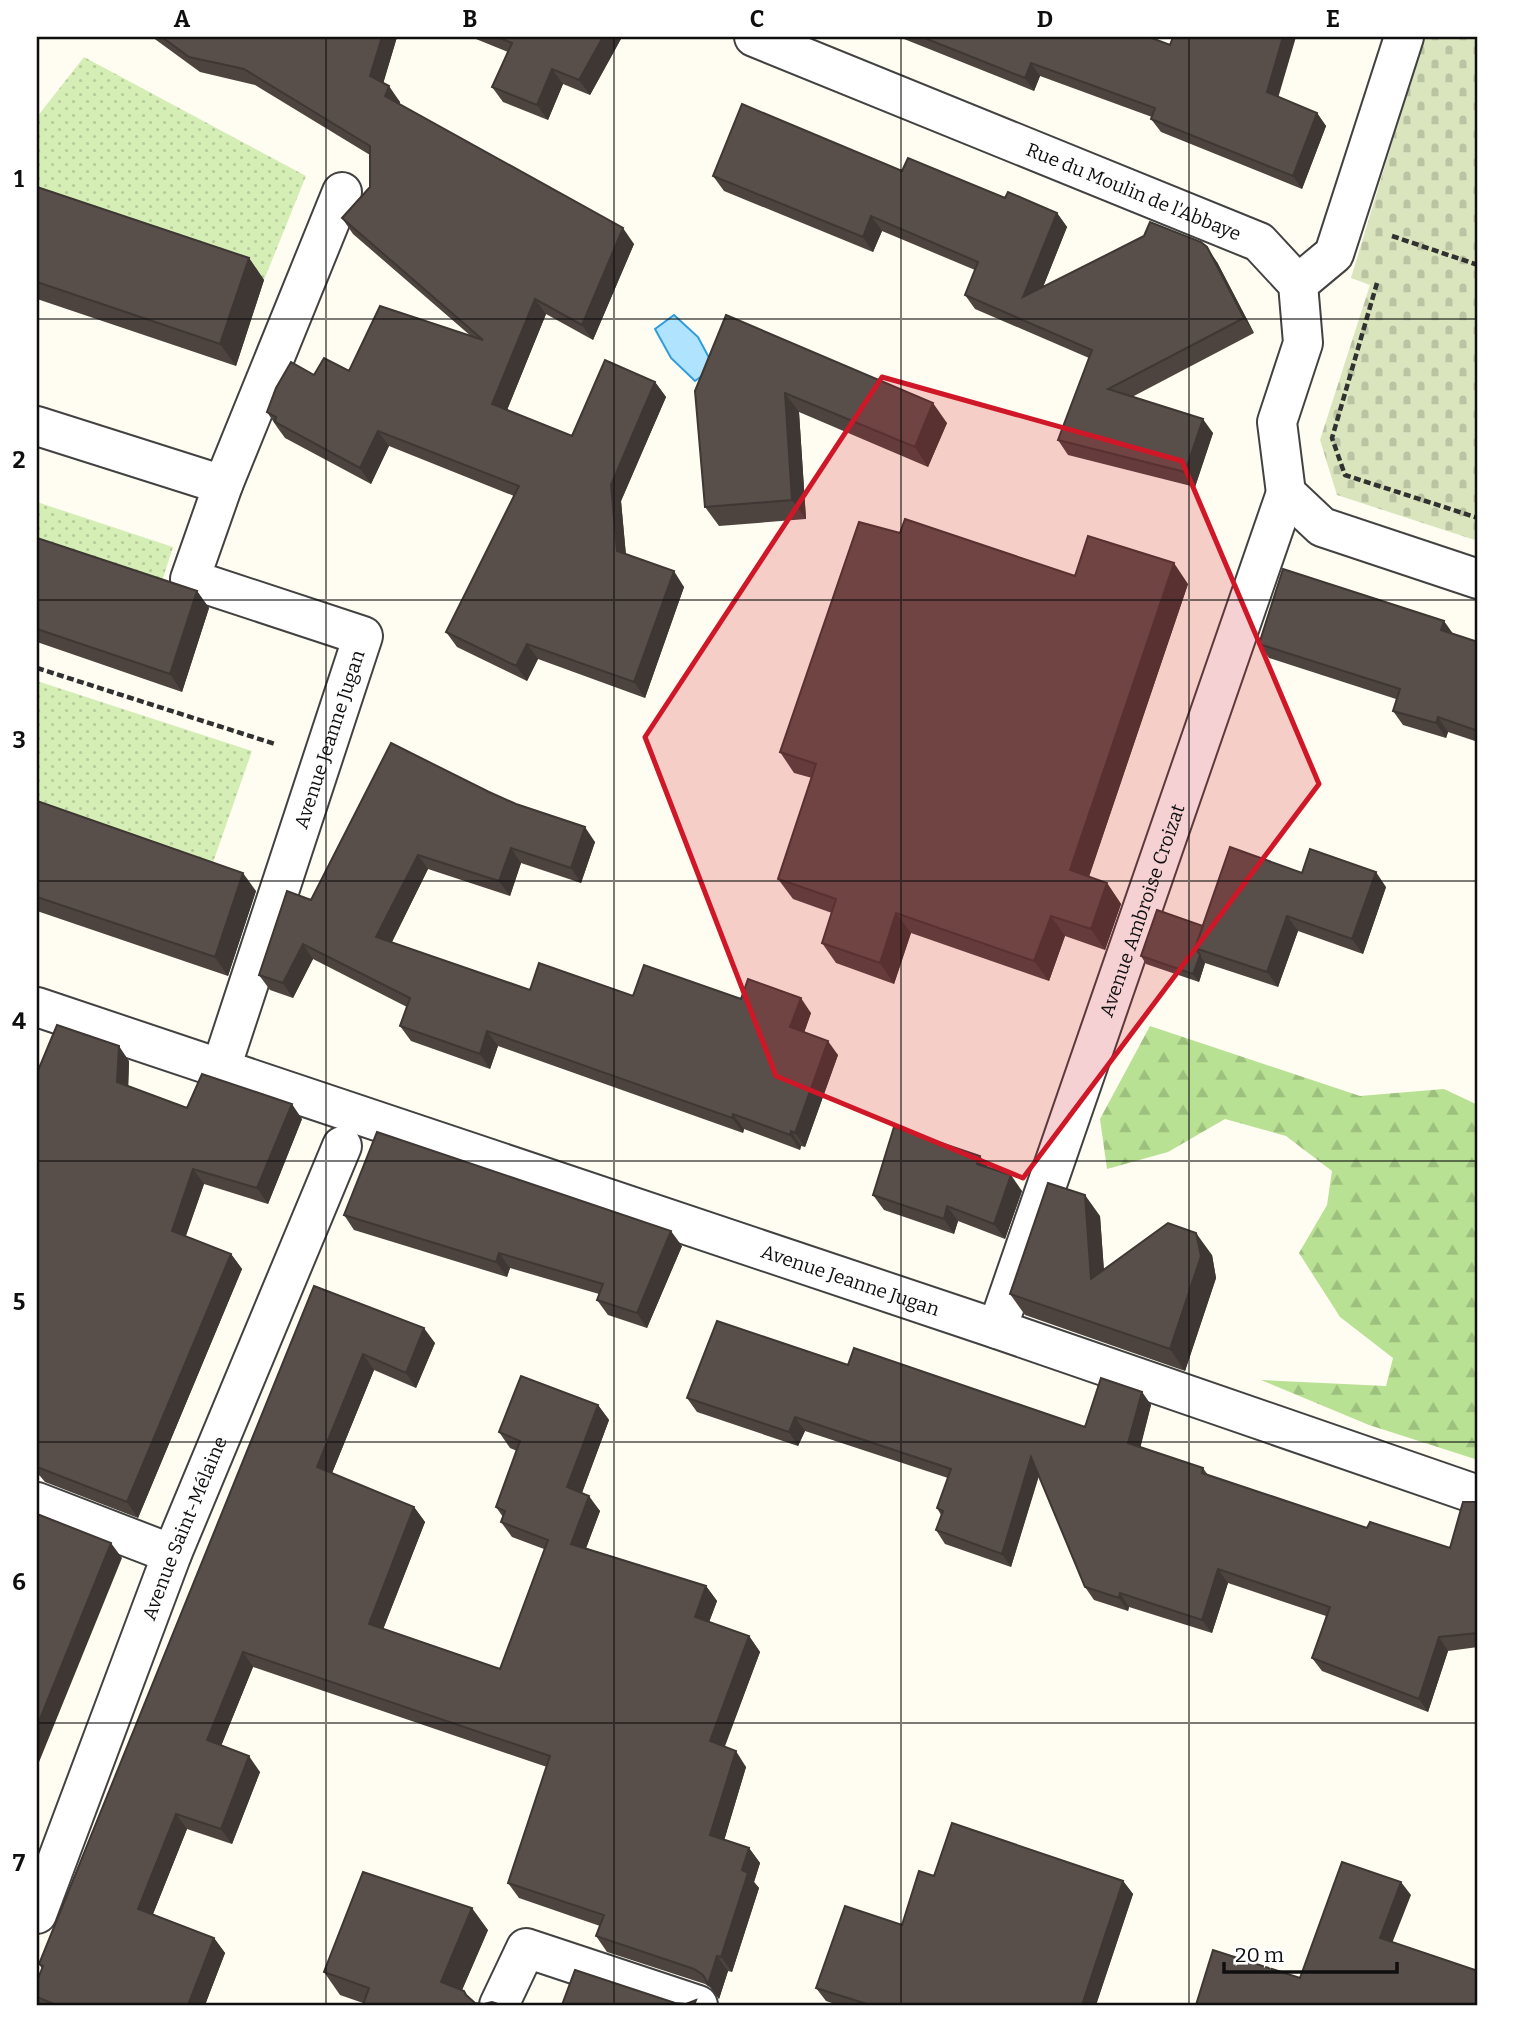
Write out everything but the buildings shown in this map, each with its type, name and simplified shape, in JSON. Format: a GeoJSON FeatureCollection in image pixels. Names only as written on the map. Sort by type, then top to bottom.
{"type":"FeatureCollection","features":[{"type":"Feature","properties":{"kind":"street","name":"Rue du Moulin de l'Abbaye"},"geometry":{"type":"LineString","coordinates":[[754,37],[1259,242],[1298,284]]}},
{"type":"Feature","properties":{"kind":"street"},"geometry":{"type":"LineString","coordinates":[[1404,37],[1334,254],[1298,284],[1303,342],[1277,422],[1286,493],[1322,527],[1478,579]]}},
{"type":"Feature","properties":{"kind":"street","name":"Avenue Jeanne Jugan"},"geometry":{"type":"LineString","coordinates":[[221,1068],[363,636],[190,579],[223,485],[342,192]]}},
{"type":"Feature","properties":{"kind":"street"},"geometry":{"type":"LineString","coordinates":[[37,426],[223,485]]}},
{"type":"Feature","properties":{"kind":"street","name":"Avenue Ambroise Croizat"},"geometry":{"type":"LineString","coordinates":[[997,1329],[1286,493]]}},
{"type":"Feature","properties":{"kind":"street","name":"Avenue Jeanne Jugan"},"geometry":{"type":"LineString","coordinates":[[37,1007],[997,1329],[1478,1495]]}},
{"type":"Feature","properties":{"kind":"street","name":"Avenue Saint-Mélaine"},"geometry":{"type":"LineString","coordinates":[[37,1914],[172,1555],[342,1146]]}},
{"type":"Feature","properties":{"kind":"street"},"geometry":{"type":"LineString","coordinates":[[37,1502],[172,1555]]}},
{"type":"Feature","properties":{"kind":"street"},"geometry":{"type":"LineString","coordinates":[[499,2005],[526,1948],[698,2005]]}},
{"type":"Feature","properties":{"kind":"path"},"geometry":{"type":"LineString","coordinates":[[1391,236],[1478,265]]}},
{"type":"Feature","properties":{"kind":"path"},"geometry":{"type":"LineString","coordinates":[[1332,438],[1345,475],[1478,518]]}},
{"type":"Feature","properties":{"kind":"path"},"geometry":{"type":"LineString","coordinates":[[37,668],[322,759]]}},
{"type":"Feature","properties":{"kind":"highlighted area"},"geometry":{"type":"Polygon","coordinates":[[[882,377],[1182,461],[1319,784],[1023,1178],[776,1076],[645,737],[882,377]]]}},
{"type":"Feature","properties":{"kind":"green space"},"geometry":{"type":"Polygon","coordinates":[[[1424,37],[1478,37],[1478,541],[1337,495],[1320,440],[1370,285],[1351,278],[1424,37]]]}},
{"type":"Feature","properties":{"kind":"green space"},"geometry":{"type":"Polygon","coordinates":[[[84,57],[306,176],[264,280],[37,204],[37,117],[84,57]]]}},
{"type":"Feature","properties":{"kind":"green space"},"geometry":{"type":"Polygon","coordinates":[[[37,502],[173,547],[159,590],[37,550],[37,502]]]}},
{"type":"Feature","properties":{"kind":"green space"},"geometry":{"type":"Polygon","coordinates":[[[37,681],[252,751],[209,874],[37,814],[37,681]]]}},
{"type":"Feature","properties":{"kind":"green space"},"geometry":{"type":"Polygon","coordinates":[[[1150,1026],[1360,1096],[1444,1089],[1478,1105],[1478,1460],[1369,1425],[1261,1380],[1386,1386],[1393,1358],[1340,1317],[1299,1253],[1327,1205],[1332,1171],[1286,1136],[1225,1119],[1168,1152],[1107,1169],[1100,1119],[1150,1026]]]}},
{"type":"Feature","properties":{"kind":"water"},"geometry":{"type":"Polygon","coordinates":[[[674,315],[698,337],[714,367],[695,381],[671,358],[655,329],[674,315]]]}}]}
